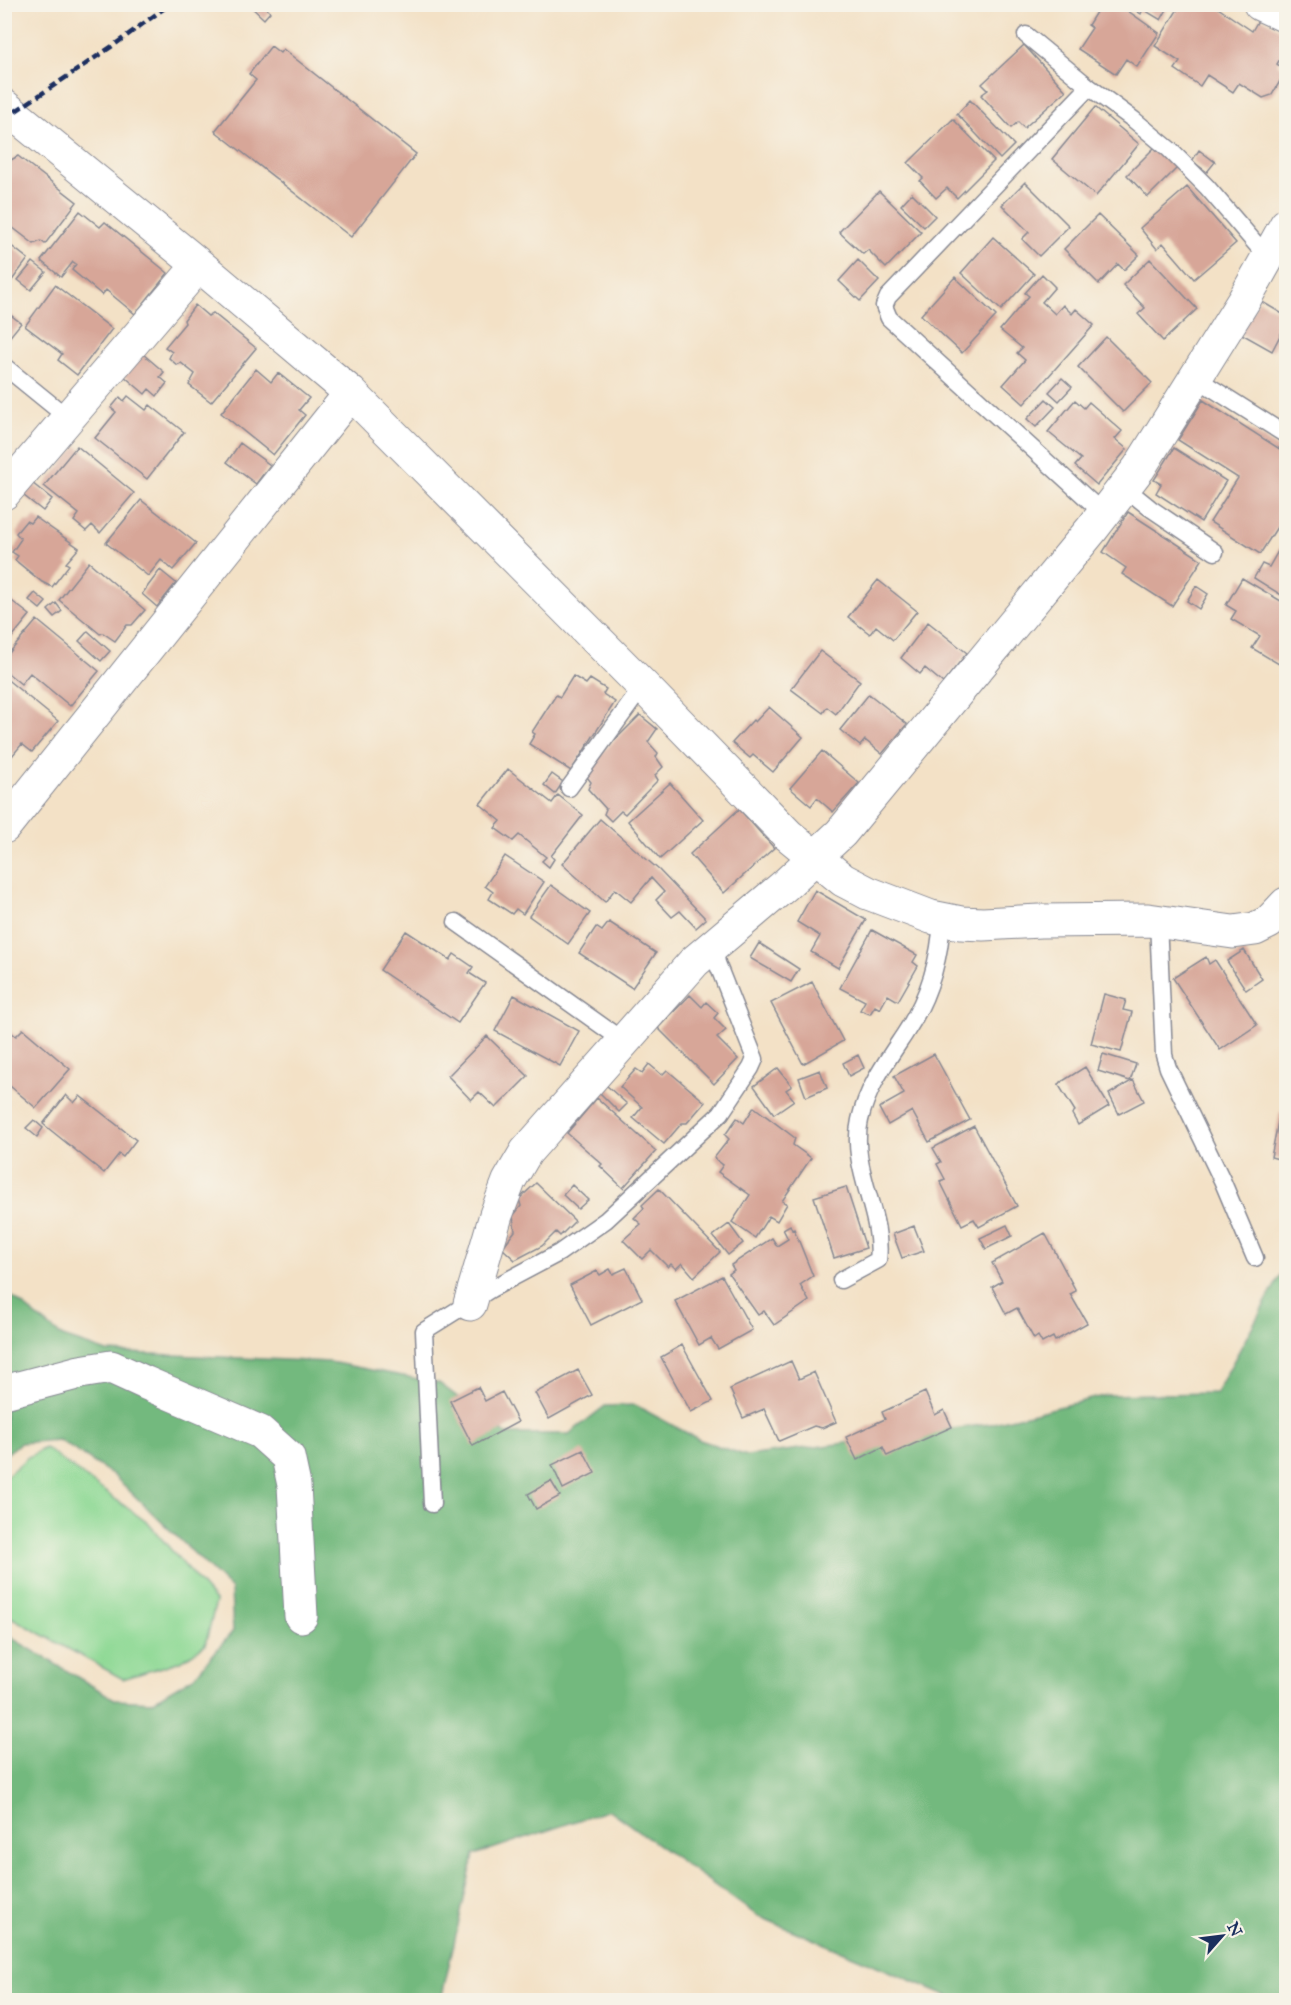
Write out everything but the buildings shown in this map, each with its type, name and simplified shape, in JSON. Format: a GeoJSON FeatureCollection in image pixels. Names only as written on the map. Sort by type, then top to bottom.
{"type":"FeatureCollection","features":[{"type":"Feature","properties":{"kind":"street"},"geometry":{"type":"LineString","coordinates":[[1260,4],[1287,16]]}},
{"type":"Feature","properties":{"kind":"street"},"geometry":{"type":"LineString","coordinates":[[4,106],[351,393],[644,686],[788,835],[843,880],[896,905],[942,919],[983,924],[1040,921],[1158,921],[1233,932],[1255,929],[1269,922],[1287,904]]}},
{"type":"Feature","properties":{"kind":"street"},"geometry":{"type":"LineString","coordinates":[[470,1304],[496,1215],[526,1152],[694,962],[784,886],[841,833],[1104,514],[1139,468],[1196,378],[1287,225]]}},
{"type":"Feature","properties":{"kind":"street"},"geometry":{"type":"LineString","coordinates":[[4,493],[199,265]]}},
{"type":"Feature","properties":{"kind":"street"},"geometry":{"type":"LineString","coordinates":[[4,827],[351,393]]}},
{"type":"Feature","properties":{"kind":"street"},"geometry":{"type":"LineString","coordinates":[[4,1392],[80,1372],[111,1367],[260,1432],[288,1456],[294,1485],[301,1616]]}},
{"type":"Feature","properties":{"kind":"lane"},"geometry":{"type":"LineString","coordinates":[[1026,35],[1169,148],[1207,187],[1268,258]]}},
{"type":"Feature","properties":{"kind":"lane"},"geometry":{"type":"LineString","coordinates":[[1089,87],[888,297],[884,306],[889,318],[1104,514]]}},
{"type":"Feature","properties":{"kind":"lane"},"geometry":{"type":"LineString","coordinates":[[4,366],[68,418]]}},
{"type":"Feature","properties":{"kind":"lane"},"geometry":{"type":"LineString","coordinates":[[1196,378],[1287,435]]}},
{"type":"Feature","properties":{"kind":"lane"},"geometry":{"type":"LineString","coordinates":[[1124,487],[1150,508],[1215,552]]}},
{"type":"Feature","properties":{"kind":"lane"},"geometry":{"type":"LineString","coordinates":[[569,788],[644,686]]}},
{"type":"Feature","properties":{"kind":"lane"},"geometry":{"type":"LineString","coordinates":[[841,1280],[878,1260],[880,1252],[878,1236],[857,1148],[860,1121],[884,1063],[924,1000],[941,943],[942,919]]}},
{"type":"Feature","properties":{"kind":"lane"},"geometry":{"type":"LineString","coordinates":[[1158,921],[1164,1055],[1168,1068],[1222,1179],[1255,1258]]}},
{"type":"Feature","properties":{"kind":"lane"},"geometry":{"type":"LineString","coordinates":[[456,922],[612,1034],[622,1044]]}},
{"type":"Feature","properties":{"kind":"lane"},"geometry":{"type":"LineString","coordinates":[[432,1504],[424,1331],[491,1289],[559,1253],[606,1220],[720,1113],[752,1068],[755,1059],[717,963],[714,944]]}},
{"type":"Feature","properties":{"kind":"green space"},"geometry":{"type":"Polygon","coordinates":[[[1286,1265],[1286,2000],[958,2000],[758,1916],[609,1810],[474,1855],[441,2000],[5,2000],[5,1634],[116,1700],[152,1702],[195,1676],[233,1631],[231,1589],[112,1474],[59,1440],[20,1443],[5,1455],[5,1291],[63,1337],[107,1352],[330,1362],[439,1383],[506,1434],[569,1434],[605,1406],[635,1405],[700,1440],[747,1456],[990,1424],[1107,1395],[1216,1393],[1286,1265]]]}},
{"type":"Feature","properties":{"kind":"green space"},"geometry":{"type":"Polygon","coordinates":[[[45,1448],[148,1523],[216,1602],[205,1645],[181,1661],[123,1679],[5,1614],[5,1477],[28,1457],[45,1448]]]}},
{"type":"Feature","properties":{"kind":"railway"},"geometry":{"type":"LineString","coordinates":[[4,119],[114,45],[170,4]]}}]}
